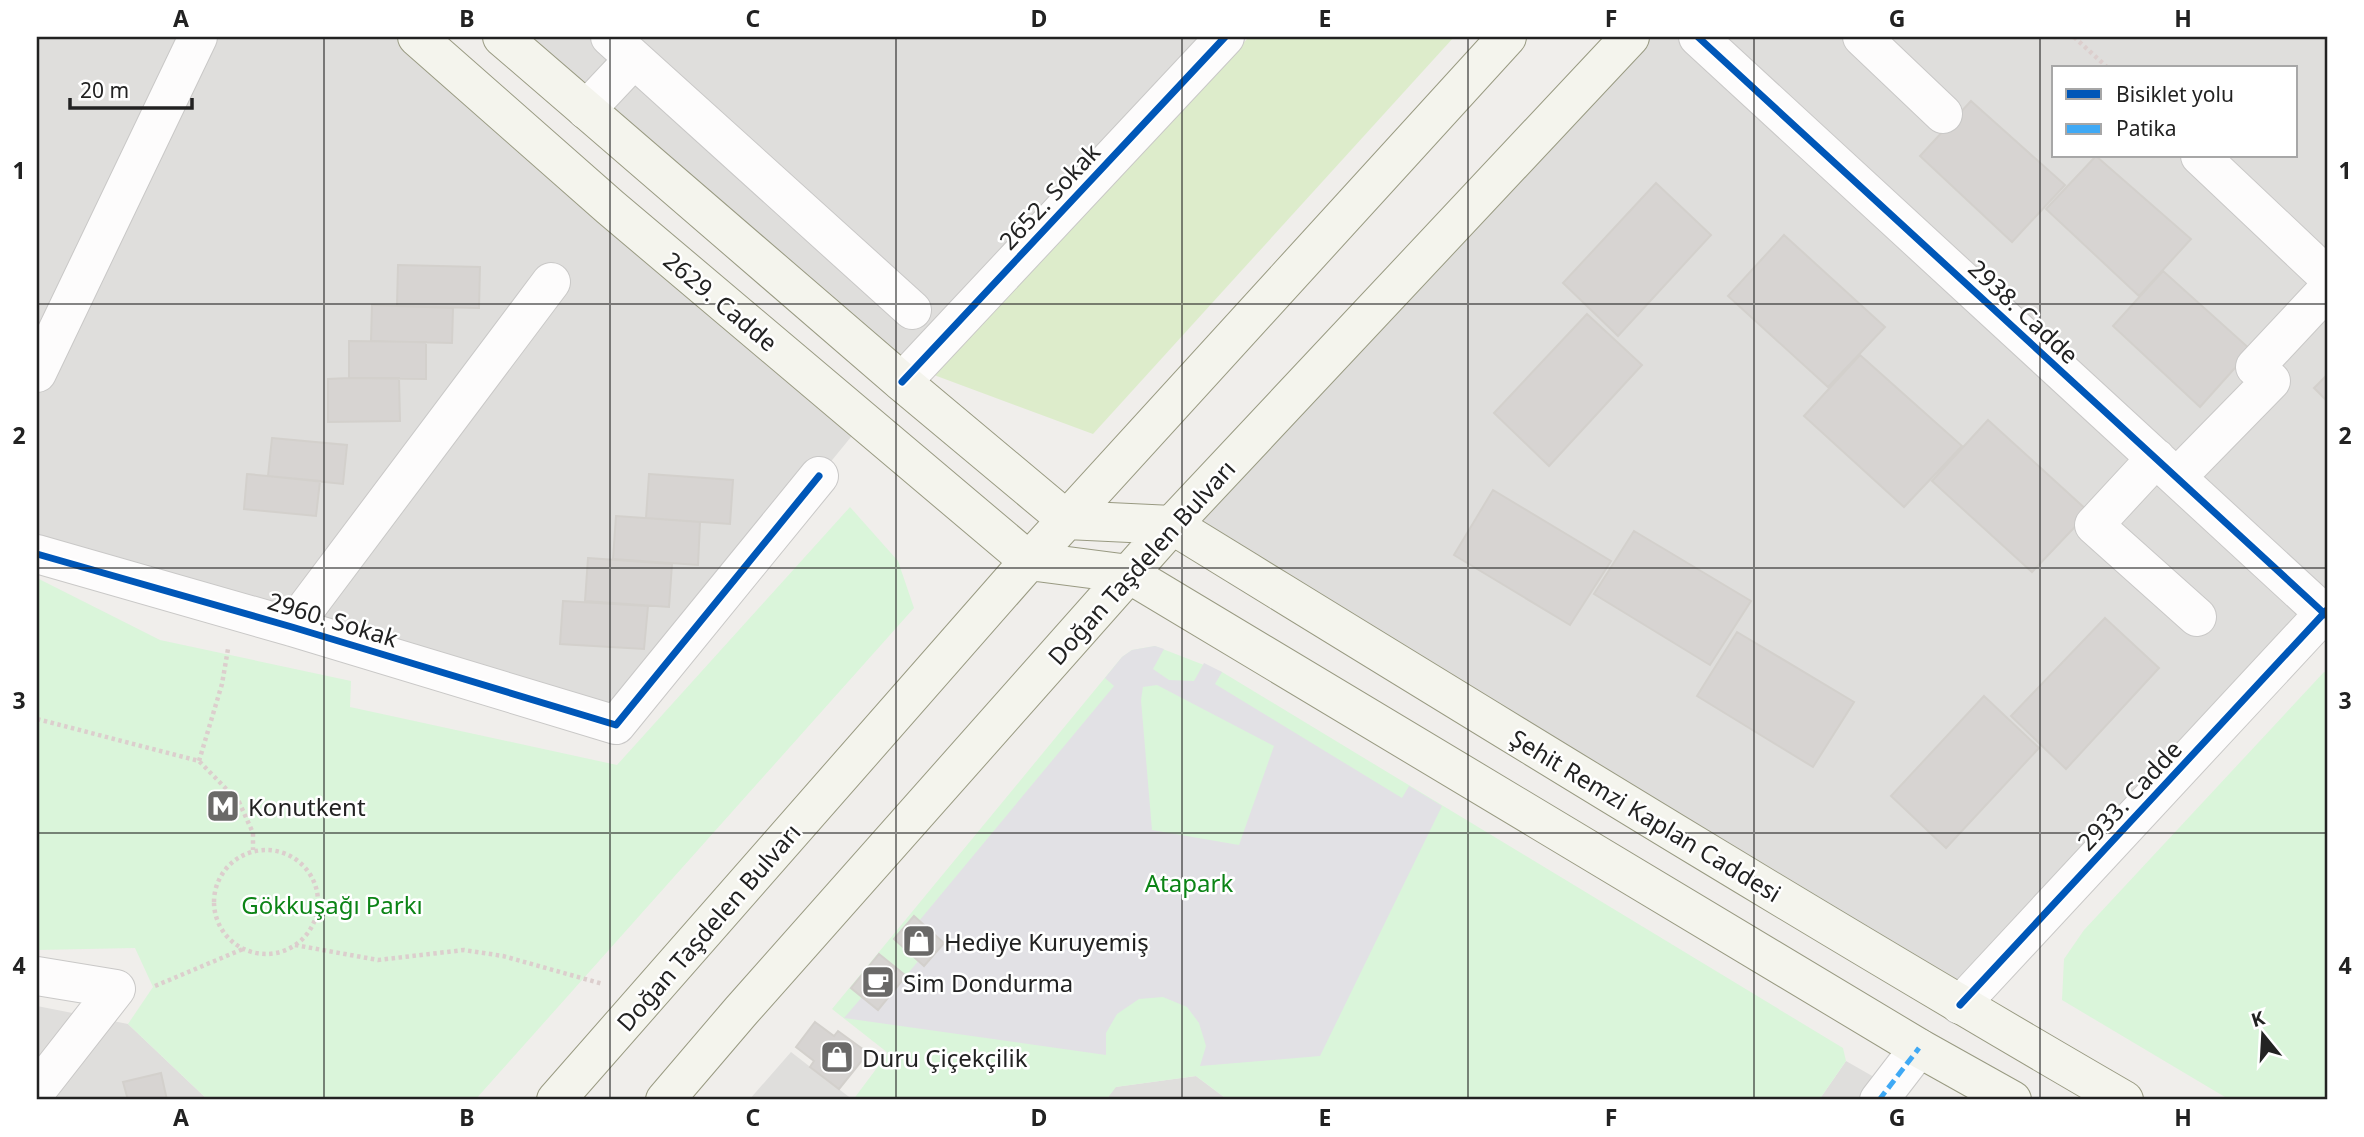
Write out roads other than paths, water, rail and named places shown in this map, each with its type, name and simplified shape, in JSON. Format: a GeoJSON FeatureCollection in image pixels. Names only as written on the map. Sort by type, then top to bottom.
{"type":"FeatureCollection","features":[{"type":"Feature","properties":{"kind":"main road","name":"2629. Cadde"},"geometry":{"type":"LineString","coordinates":[[417,37],[610,207],[1029,561]]}},
{"type":"Feature","properties":{"kind":"main road"},"geometry":{"type":"LineString","coordinates":[[502,37],[902,382],[1067,520],[1172,525]]}},
{"type":"Feature","properties":{"kind":"main road","name":"Doğan Taşdelen Bulvarı"},"geometry":{"type":"LineString","coordinates":[[556,1100],[1029,561],[1507,37]]}},
{"type":"Feature","properties":{"kind":"main road","name":"Doğan Taşdelen Bulvarı"},"geometry":{"type":"LineString","coordinates":[[665,1100],[1172,525],[1630,37]]}},
{"type":"Feature","properties":{"kind":"main road","name":"Şehit Remzi Kaplan Caddesi"},"geometry":{"type":"LineString","coordinates":[[1172,525],[1959,1005],[2124,1100]]}},
{"type":"Feature","properties":{"kind":"main road"},"geometry":{"type":"LineString","coordinates":[[1029,561],[1129,575],[1919,1048],[2012,1100]]}},
{"type":"Feature","properties":{"kind":"main road"},"geometry":{"type":"LineString","coordinates":[[1919,1048],[1959,1005]]}},
{"type":"Feature","properties":{"kind":"street"},"geometry":{"type":"LineString","coordinates":[[37,373],[198,37]]}},
{"type":"Feature","properties":{"kind":"street","name":"2652. Sokak"},"geometry":{"type":"LineString","coordinates":[[902,382],[1225,37]]}},
{"type":"Feature","properties":{"kind":"street"},"geometry":{"type":"LineString","coordinates":[[1862,37],[1943,114]]}},
{"type":"Feature","properties":{"kind":"street","name":"2938. Cadde"},"geometry":{"type":"LineString","coordinates":[[1714,42],[2166,467],[2326,613]]}},
{"type":"Feature","properties":{"kind":"street"},"geometry":{"type":"LineString","coordinates":[[586,110],[622,48],[912,310]]}},
{"type":"Feature","properties":{"kind":"street"},"geometry":{"type":"LineString","coordinates":[[2202,158],[2327,276]]}},
{"type":"Feature","properties":{"kind":"street"},"geometry":{"type":"LineString","coordinates":[[292,627],[551,282]]}},
{"type":"Feature","properties":{"kind":"street"},"geometry":{"type":"LineString","coordinates":[[2197,617],[2094,525],[2271,381],[2255,367],[2327,290]]}},
{"type":"Feature","properties":{"kind":"street","name":"2960. Sokak"},"geometry":{"type":"LineString","coordinates":[[37,554],[235,610],[617,725],[819,476]]}},
{"type":"Feature","properties":{"kind":"street","name":"2933. Cadde"},"geometry":{"type":"LineString","coordinates":[[1959,1005],[2326,613]]}},
{"type":"Feature","properties":{"kind":"street"},"geometry":{"type":"LineString","coordinates":[[37,976],[116,989],[37,1090]]}},
{"type":"Feature","properties":{"kind":"street"},"geometry":{"type":"LineString","coordinates":[[1879,1100],[1919,1048]]}},
{"type":"Feature","properties":{"kind":"place","name":"Konutkent"},"geometry":{"type":"Point","coordinates":[223,806]}},
{"type":"Feature","properties":{"kind":"place","name":"Hediye Kuruyemiş"},"geometry":{"type":"Point","coordinates":[919,941]}},
{"type":"Feature","properties":{"kind":"place","name":"Sim Dondurma"},"geometry":{"type":"Point","coordinates":[878,982]}},
{"type":"Feature","properties":{"kind":"place","name":"Duru Çiçekçilik"},"geometry":{"type":"Point","coordinates":[837,1057]}},
{"type":"Feature","properties":{"kind":"park label","name":"Atapark"},"geometry":{"type":"Point","coordinates":[1189,882]}},
{"type":"Feature","properties":{"kind":"park label","name":"Gökkuşağı Parkı"},"geometry":{"type":"Point","coordinates":[332,904]}}]}
